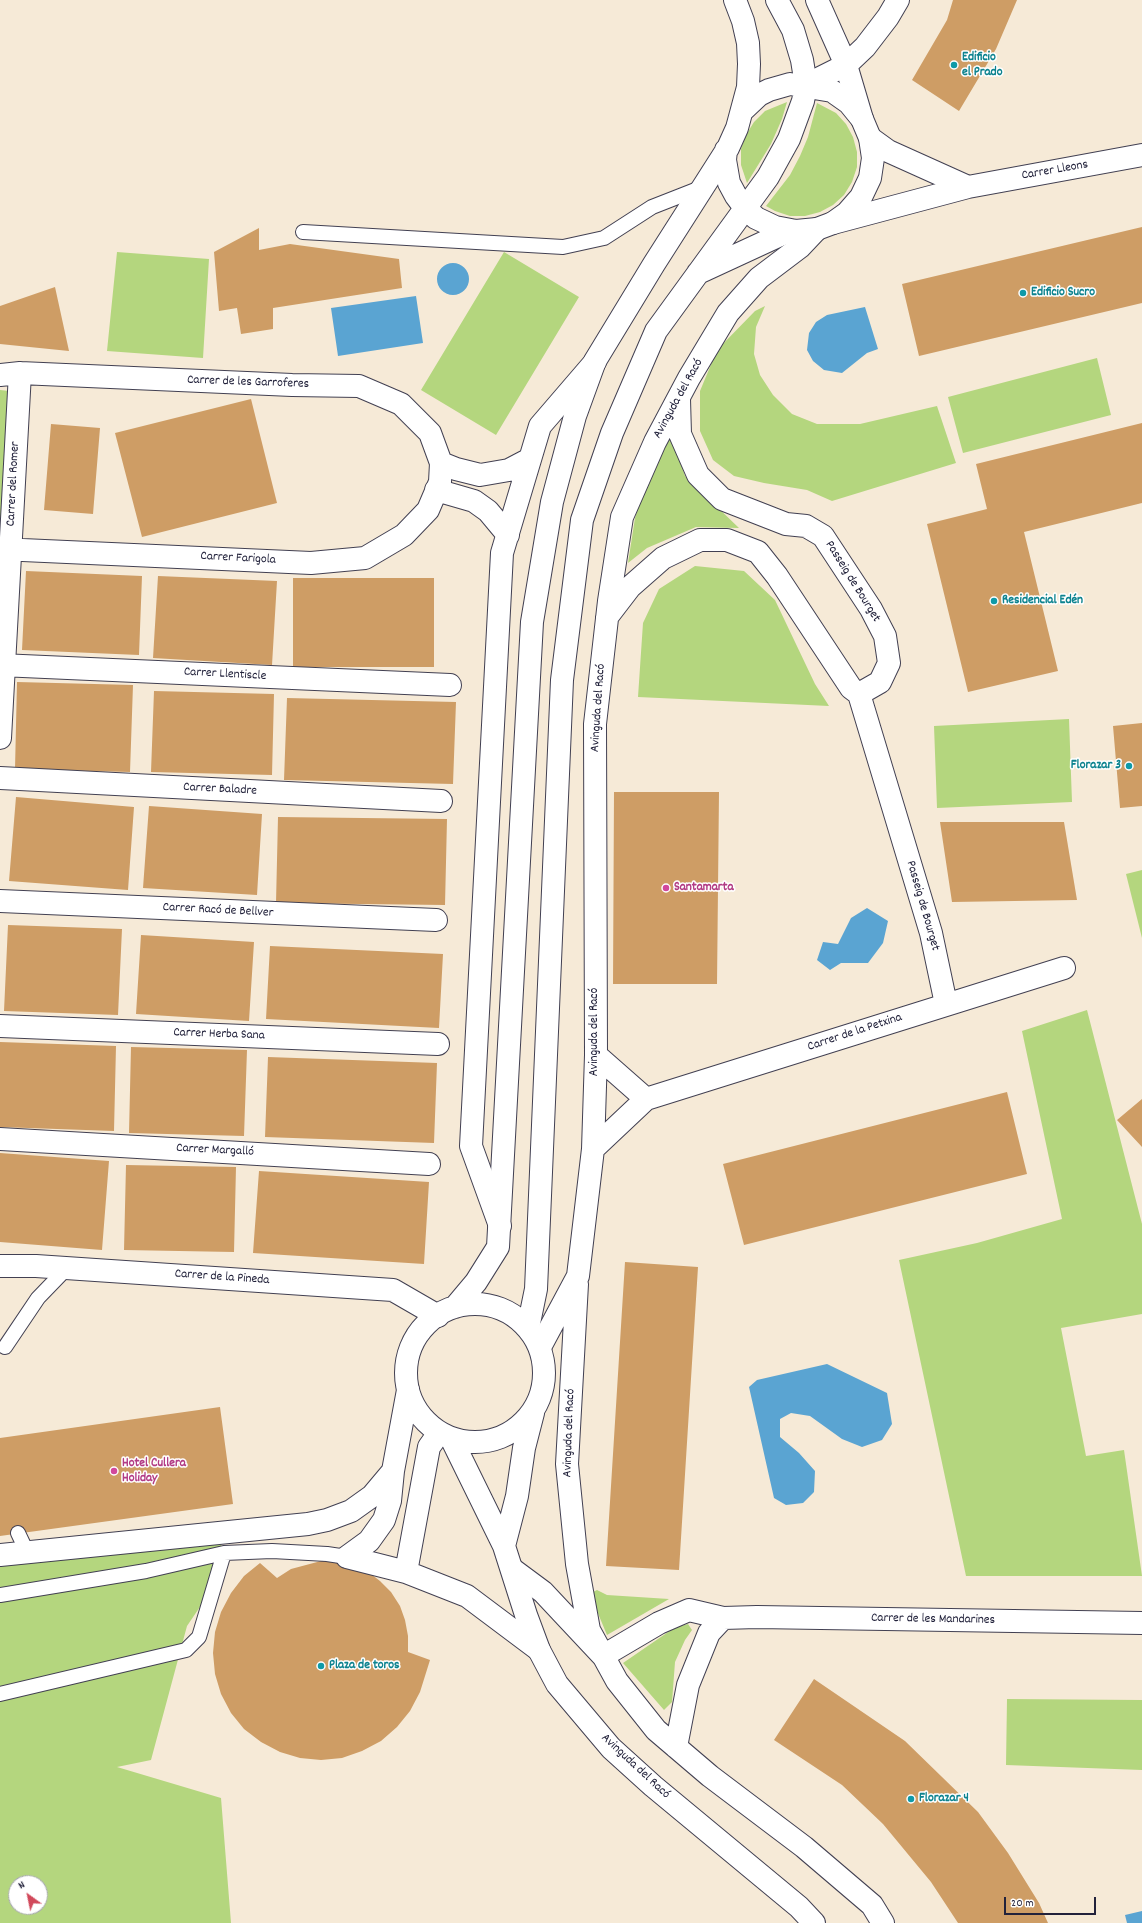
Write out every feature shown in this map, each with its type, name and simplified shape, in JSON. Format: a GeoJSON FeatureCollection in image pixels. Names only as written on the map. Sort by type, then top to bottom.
{"type":"FeatureCollection","features":[{"type":"Feature","properties":{"kind":"street"},"geometry":{"type":"LineString","coordinates":[[500,1226],[471,1146],[502,554],[540,426],[595,361],[726,150],[737,128],[748,87],[748,50],[743,21],[736,0]]}},
{"type":"Feature","properties":{"kind":"street"},"geometry":{"type":"LineString","coordinates":[[777,0],[793,30]]}},
{"type":"Feature","properties":{"kind":"street"},"geometry":{"type":"LineString","coordinates":[[528,1328],[536,1289],[562,680],[582,520],[612,433],[656,331],[695,274],[768,177],[789,139],[803,101],[806,85],[802,60],[793,30],[787,0]]}},
{"type":"Feature","properties":{"kind":"street","name":"Avinguda del Racó"},"geometry":{"type":"LineString","coordinates":[[817,0],[846,65],[866,128],[873,158],[870,178],[861,197],[848,213],[825,226],[759,278],[728,312],[678,397],[655,442],[622,517],[607,618],[595,724],[596,1054],[593,1149],[578,1276],[567,1464],[577,1564],[589,1630],[617,1681],[656,1730],[710,1776],[804,1847],[872,1905],[883,1923]]}},
{"type":"Feature","properties":{"kind":"street"},"geometry":{"type":"LineString","coordinates":[[806,85],[846,65],[865,47],[888,17],[898,0]]}},
{"type":"Feature","properties":{"kind":"street"},"geometry":{"type":"LineString","coordinates":[[742,111],[750,102],[769,90],[790,84],[806,85],[832,91],[849,103],[866,128],[888,151],[968,187]]}},
{"type":"Feature","properties":{"kind":"street"},"geometry":{"type":"LineString","coordinates":[[726,150],[725,160],[730,184],[736,196],[745,208],[756,218],[775,228],[791,230]]}},
{"type":"Feature","properties":{"kind":"street","name":"Carrer Lleons"},"geometry":{"type":"LineString","coordinates":[[791,230],[825,226],[968,187],[1142,155]]}},
{"type":"Feature","properties":{"kind":"street"},"geometry":{"type":"LineString","coordinates":[[695,274],[791,230]]}},
{"type":"Feature","properties":{"kind":"street"},"geometry":{"type":"LineString","coordinates":[[347,1558],[369,1541],[384,1520],[390,1501],[393,1471],[408,1390],[406,1368],[411,1348],[422,1330],[446,1312],[476,1282],[498,1247],[532,622],[552,502],[575,416],[595,361]]}},
{"type":"Feature","properties":{"kind":"street","name":"Carrer de les Garroferes"},"geometry":{"type":"LineString","coordinates":[[10,374],[292,385],[359,386],[401,404],[430,433],[439,478]]}},
{"type":"Feature","properties":{"kind":"street","name":"Carrer del Romer"},"geometry":{"type":"LineString","coordinates":[[0,738],[10,374]]}},
{"type":"Feature","properties":{"kind":"street","name":"Passeig de Bourget"},"geometry":{"type":"LineString","coordinates":[[678,397],[680,434],[698,475],[722,499],[786,524],[806,526],[823,536],[871,609],[885,636],[889,663],[880,682],[859,694]]}},
{"type":"Feature","properties":{"kind":"street"},"geometry":{"type":"LineString","coordinates":[[508,534],[488,511],[439,478],[456,469],[480,475],[509,470],[530,459]]}},
{"type":"Feature","properties":{"kind":"street","name":"Carrer Farigola"},"geometry":{"type":"LineString","coordinates":[[5,549],[311,563],[365,558],[404,535],[428,510],[439,478]]}},
{"type":"Feature","properties":{"kind":"street","name":"Passeig de Bourget"},"geometry":{"type":"LineString","coordinates":[[607,618],[630,587],[663,558],[700,540],[727,540],[758,552],[777,576],[803,614],[851,688],[859,694],[931,933],[946,1004]]}},
{"type":"Feature","properties":{"kind":"street","name":"Carrer Llentiscle"},"geometry":{"type":"LineString","coordinates":[[2,665],[450,685]]}},
{"type":"Feature","properties":{"kind":"street","name":"Carrer Baladre"},"geometry":{"type":"LineString","coordinates":[[0,778],[441,801]]}},
{"type":"Feature","properties":{"kind":"street","name":"Carrer Racó de Bellver"},"geometry":{"type":"LineString","coordinates":[[0,901],[436,920]]}},
{"type":"Feature","properties":{"kind":"street","name":"Carrer de la Petxina"},"geometry":{"type":"LineString","coordinates":[[593,1149],[646,1099],[1064,968]]}},
{"type":"Feature","properties":{"kind":"street","name":"Carrer Herba Sana"},"geometry":{"type":"LineString","coordinates":[[0,1026],[438,1044]]}},
{"type":"Feature","properties":{"kind":"street"},"geometry":{"type":"LineString","coordinates":[[596,1054],[646,1099]]}},
{"type":"Feature","properties":{"kind":"street","name":"Carrer Margalló"},"geometry":{"type":"LineString","coordinates":[[0,1138],[429,1164]]}},
{"type":"Feature","properties":{"kind":"street","name":"Carrer de la Pineda"},"geometry":{"type":"LineString","coordinates":[[0,1266],[66,1268],[393,1290],[446,1312]]}},
{"type":"Feature","properties":{"kind":"street","name":"Avinguda del Racó"},"geometry":{"type":"LineString","coordinates":[[540,1347],[578,1276]]}},
{"type":"Feature","properties":{"kind":"street"},"geometry":{"type":"LineString","coordinates":[[446,1312],[473,1304],[492,1306],[512,1314],[528,1328],[540,1347],[545,1368],[543,1390],[534,1411],[524,1448],[517,1496],[504,1546]]}},
{"type":"Feature","properties":{"kind":"street"},"geometry":{"type":"LineString","coordinates":[[408,1390],[416,1409],[430,1426],[445,1436],[471,1443],[492,1441],[518,1427],[534,1411]]}},
{"type":"Feature","properties":{"kind":"street"},"geometry":{"type":"LineString","coordinates":[[406,1572],[429,1447],[445,1436]]}},
{"type":"Feature","properties":{"kind":"street","name":"Avinguda del Racó"},"geometry":{"type":"LineString","coordinates":[[445,1436],[504,1546],[539,1650],[557,1684],[611,1748],[653,1786],[793,1902],[814,1923]]}},
{"type":"Feature","properties":{"kind":"street"},"geometry":{"type":"LineString","coordinates":[[0,1555],[22,1542],[308,1524],[327,1520],[351,1511],[372,1496],[393,1471]]}},
{"type":"Feature","properties":{"kind":"street"},"geometry":{"type":"LineString","coordinates":[[347,1558],[406,1572],[467,1596],[539,1650]]}},
{"type":"Feature","properties":{"kind":"street","name":"Avinguda del Racó"},"geometry":{"type":"LineString","coordinates":[[512,1569],[543,1592],[603,1656]]}},
{"type":"Feature","properties":{"kind":"street","name":"Carrer de les Mandarines"},"geometry":{"type":"LineString","coordinates":[[603,1656],[659,1623],[689,1610],[723,1618],[756,1617],[1142,1623]]}},
{"type":"Feature","properties":{"kind":"street"},"geometry":{"type":"LineString","coordinates":[[676,1746],[688,1686],[709,1633],[723,1618]]}},
{"type":"Feature","properties":{"kind":"lane"},"geometry":{"type":"LineString","coordinates":[[304,232],[563,247],[604,238],[652,207],[703,187]]}},
{"type":"Feature","properties":{"kind":"lane"},"geometry":{"type":"LineString","coordinates":[[5,1347],[38,1298],[66,1268]]}},
{"type":"Feature","properties":{"kind":"lane"},"geometry":{"type":"LineString","coordinates":[[0,1595],[146,1571],[224,1553],[272,1551],[327,1554],[347,1558]]}},
{"type":"Feature","properties":{"kind":"lane"},"geometry":{"type":"LineString","coordinates":[[0,1694],[186,1650],[199,1637],[224,1553]]}},
{"type":"Feature","properties":{"kind":"green space"},"geometry":{"type":"Polygon","coordinates":[[[787,102],[782,119],[771,144],[747,183],[741,165],[741,149],[746,135],[754,122],[765,111],[787,102]]]}},
{"type":"Feature","properties":{"kind":"green space"},"geometry":{"type":"Polygon","coordinates":[[[817,103],[836,113],[846,124],[853,137],[857,152],[857,167],[852,182],[844,195],[833,205],[820,212],[805,216],[790,216],[766,206],[790,175],[800,156],[808,137],[817,103]]]}},
{"type":"Feature","properties":{"kind":"green space"},"geometry":{"type":"Polygon","coordinates":[[[117,252],[209,259],[203,358],[107,351],[117,252]]]}},
{"type":"Feature","properties":{"kind":"green space"},"geometry":{"type":"Polygon","coordinates":[[[504,252],[579,297],[496,435],[421,390],[504,252]]]}},
{"type":"Feature","properties":{"kind":"green space"},"geometry":{"type":"Polygon","coordinates":[[[765,306],[756,327],[754,354],[760,375],[773,395],[792,414],[817,424],[860,424],[937,406],[956,463],[832,501],[807,490],[764,483],[734,476],[713,460],[700,431],[700,391],[717,350],[755,311],[765,306]]]}},
{"type":"Feature","properties":{"kind":"green space"},"geometry":{"type":"Polygon","coordinates":[[[1097,358],[1111,415],[963,453],[948,397],[1097,358]]]}},
{"type":"Feature","properties":{"kind":"green space"},"geometry":{"type":"Polygon","coordinates":[[[0,390],[9,391],[1,526],[0,526],[0,390]]]}},
{"type":"Feature","properties":{"kind":"green space"},"geometry":{"type":"Polygon","coordinates":[[[668,420],[685,476],[739,528],[696,527],[647,548],[628,563],[635,518],[652,459],[668,420]]]}},
{"type":"Feature","properties":{"kind":"green space"},"geometry":{"type":"Polygon","coordinates":[[[695,566],[744,571],[775,600],[815,684],[829,706],[638,697],[643,623],[659,589],[695,566]]]}},
{"type":"Feature","properties":{"kind":"green space"},"geometry":{"type":"Polygon","coordinates":[[[1069,719],[1072,802],[937,808],[934,726],[1069,719]]]}},
{"type":"Feature","properties":{"kind":"green space"},"geometry":{"type":"Polygon","coordinates":[[[1142,870],[1142,938],[1126,874],[1142,870]]]}},
{"type":"Feature","properties":{"kind":"green space"},"geometry":{"type":"Polygon","coordinates":[[[1087,1010],[1142,1224],[1142,1314],[1061,1328],[1086,1456],[1124,1450],[1142,1576],[966,1576],[899,1260],[977,1243],[1062,1219],[1022,1031],[1087,1010]]]}},
{"type":"Feature","properties":{"kind":"green space"},"geometry":{"type":"Polygon","coordinates":[[[224,1534],[210,1592],[187,1626],[151,1760],[117,1767],[221,1798],[231,1923],[0,1923],[0,1564],[224,1534]]]}},
{"type":"Feature","properties":{"kind":"green space"},"geometry":{"type":"Polygon","coordinates":[[[597,1590],[607,1595],[669,1599],[607,1635],[592,1599],[591,1593],[597,1590]]]}},
{"type":"Feature","properties":{"kind":"green space"},"geometry":{"type":"Polygon","coordinates":[[[688,1624],[692,1630],[685,1640],[675,1662],[672,1702],[664,1710],[623,1663],[674,1628],[688,1624]]]}},
{"type":"Feature","properties":{"kind":"green space"},"geometry":{"type":"Polygon","coordinates":[[[1007,1699],[1142,1700],[1142,1770],[1006,1765],[1007,1699]]]}},
{"type":"Feature","properties":{"kind":"water"},"geometry":{"type":"Polygon","coordinates":[[[450,263],[456,263],[466,270],[469,279],[468,285],[462,292],[456,295],[450,295],[440,288],[437,282],[437,276],[444,266],[450,263]]]}},
{"type":"Feature","properties":{"kind":"water"},"geometry":{"type":"Polygon","coordinates":[[[416,296],[423,343],[338,356],[331,308],[416,296]]]}},
{"type":"Feature","properties":{"kind":"water"},"geometry":{"type":"Polygon","coordinates":[[[865,307],[878,349],[867,353],[842,373],[824,370],[813,361],[807,350],[809,333],[816,322],[827,315],[865,307]]]}},
{"type":"Feature","properties":{"kind":"water"},"geometry":{"type":"Polygon","coordinates":[[[867,908],[888,921],[883,943],[868,963],[841,963],[830,970],[817,960],[823,942],[838,944],[851,918],[867,908]]]}},
{"type":"Feature","properties":{"kind":"water"},"geometry":{"type":"Polygon","coordinates":[[[827,1364],[887,1393],[892,1424],[882,1440],[862,1447],[842,1439],[810,1416],[791,1413],[780,1419],[780,1437],[799,1453],[815,1471],[814,1492],[803,1503],[786,1505],[774,1498],[749,1387],[757,1380],[827,1364]]]}},
{"type":"Feature","properties":{"kind":"water"},"geometry":{"type":"Polygon","coordinates":[[[1142,1911],[1142,1923],[1127,1923],[1125,1915],[1142,1911]]]}},
{"type":"Feature","properties":{"kind":"building","name":"Edificio el Prado"},"geometry":{"type":"Polygon","coordinates":[[[953,0],[1017,0],[996,49],[959,111],[912,80],[947,20],[953,0]]]}},
{"type":"Feature","properties":{"kind":"building","name":"Edificio Sucro"},"geometry":{"type":"Polygon","coordinates":[[[1142,227],[1142,303],[919,356],[902,284],[1142,227]]]}},
{"type":"Feature","properties":{"kind":"building"},"geometry":{"type":"Polygon","coordinates":[[[259,228],[259,250],[290,244],[399,259],[402,288],[273,308],[273,329],[241,334],[237,308],[219,311],[214,252],[259,228]]]}},
{"type":"Feature","properties":{"kind":"building"},"geometry":{"type":"Polygon","coordinates":[[[55,287],[69,351],[0,344],[0,306],[55,287]]]}},
{"type":"Feature","properties":{"kind":"building"},"geometry":{"type":"Polygon","coordinates":[[[251,399],[277,503],[142,537],[115,433],[251,399]]]}},
{"type":"Feature","properties":{"kind":"building","name":"Residencial Edén"},"geometry":{"type":"Polygon","coordinates":[[[1142,423],[1142,503],[1024,532],[1058,671],[968,692],[927,524],[987,509],[976,464],[1142,423]]]}},
{"type":"Feature","properties":{"kind":"building"},"geometry":{"type":"Polygon","coordinates":[[[51,424],[100,428],[93,514],[44,510],[51,424]]]}},
{"type":"Feature","properties":{"kind":"building"},"geometry":{"type":"Polygon","coordinates":[[[26,571],[142,576],[139,655],[22,650],[26,571]]]}},
{"type":"Feature","properties":{"kind":"building"},"geometry":{"type":"Polygon","coordinates":[[[158,576],[277,581],[272,665],[153,658],[158,576]]]}},
{"type":"Feature","properties":{"kind":"building"},"geometry":{"type":"Polygon","coordinates":[[[293,578],[434,578],[434,667],[293,667],[293,578]]]}},
{"type":"Feature","properties":{"kind":"building"},"geometry":{"type":"Polygon","coordinates":[[[17,682],[133,685],[130,772],[15,769],[17,682]]]}},
{"type":"Feature","properties":{"kind":"building"},"geometry":{"type":"Polygon","coordinates":[[[154,691],[274,694],[272,775],[151,772],[154,691]]]}},
{"type":"Feature","properties":{"kind":"building"},"geometry":{"type":"Polygon","coordinates":[[[287,698],[456,702],[453,784],[284,780],[287,698]]]}},
{"type":"Feature","properties":{"kind":"building","name":"Florazar 3"},"geometry":{"type":"Polygon","coordinates":[[[1142,723],[1142,806],[1120,808],[1113,726],[1142,723]]]}},
{"type":"Feature","properties":{"kind":"building","name":"Santamarta"},"geometry":{"type":"Polygon","coordinates":[[[614,792],[719,792],[717,984],[613,984],[614,792]]]}},
{"type":"Feature","properties":{"kind":"building"},"geometry":{"type":"Polygon","coordinates":[[[16,797],[134,807],[128,890],[9,881],[16,797]]]}},
{"type":"Feature","properties":{"kind":"building"},"geometry":{"type":"Polygon","coordinates":[[[149,806],[262,814],[257,895],[143,888],[149,806]]]}},
{"type":"Feature","properties":{"kind":"building"},"geometry":{"type":"Polygon","coordinates":[[[278,817],[447,819],[445,905],[276,903],[278,817]]]}},
{"type":"Feature","properties":{"kind":"building"},"geometry":{"type":"Polygon","coordinates":[[[940,822],[1064,822],[1077,900],[952,902],[940,822]]]}},
{"type":"Feature","properties":{"kind":"building"},"geometry":{"type":"Polygon","coordinates":[[[8,925],[122,929],[118,1015],[4,1011],[8,925]]]}},
{"type":"Feature","properties":{"kind":"building"},"geometry":{"type":"Polygon","coordinates":[[[141,935],[254,942],[249,1021],[136,1014],[141,935]]]}},
{"type":"Feature","properties":{"kind":"building"},"geometry":{"type":"Polygon","coordinates":[[[270,946],[443,954],[439,1028],[266,1019],[270,946]]]}},
{"type":"Feature","properties":{"kind":"building"},"geometry":{"type":"Polygon","coordinates":[[[0,1042],[116,1046],[114,1131],[0,1127],[0,1042]]]}},
{"type":"Feature","properties":{"kind":"building"},"geometry":{"type":"Polygon","coordinates":[[[131,1047],[247,1050],[244,1136],[129,1133],[131,1047]]]}},
{"type":"Feature","properties":{"kind":"building"},"geometry":{"type":"Polygon","coordinates":[[[268,1057],[437,1063],[434,1143],[265,1137],[268,1057]]]}},
{"type":"Feature","properties":{"kind":"building"},"geometry":{"type":"Polygon","coordinates":[[[1007,1092],[1027,1174],[744,1245],[723,1164],[1007,1092]]]}},
{"type":"Feature","properties":{"kind":"building"},"geometry":{"type":"Polygon","coordinates":[[[1142,1099],[1142,1147],[1117,1120],[1142,1099]]]}},
{"type":"Feature","properties":{"kind":"building"},"geometry":{"type":"Polygon","coordinates":[[[0,1153],[109,1161],[102,1250],[0,1242],[0,1153]]]}},
{"type":"Feature","properties":{"kind":"building"},"geometry":{"type":"Polygon","coordinates":[[[126,1165],[236,1167],[234,1252],[124,1250],[126,1165]]]}},
{"type":"Feature","properties":{"kind":"building"},"geometry":{"type":"Polygon","coordinates":[[[259,1171],[429,1182],[424,1264],[253,1253],[259,1171]]]}},
{"type":"Feature","properties":{"kind":"building"},"geometry":{"type":"Polygon","coordinates":[[[625,1262],[698,1267],[679,1570],[606,1566],[625,1262]]]}},
{"type":"Feature","properties":{"kind":"building","name":"Hotel Cullera Holiday"},"geometry":{"type":"Polygon","coordinates":[[[220,1407],[233,1504],[0,1536],[0,1438],[220,1407]]]}},
{"type":"Feature","properties":{"kind":"building","name":"Plaza de toros"},"geometry":{"type":"Polygon","coordinates":[[[321,1561],[337,1561],[367,1571],[380,1581],[391,1592],[400,1606],[405,1620],[408,1636],[408,1652],[430,1660],[420,1692],[410,1711],[397,1727],[381,1741],[362,1751],[342,1758],[321,1760],[300,1758],[280,1752],[261,1742],[244,1729],[231,1713],[221,1694],[215,1674],[213,1653],[215,1632],[221,1612],[231,1593],[244,1576],[260,1563],[277,1578],[291,1569],[321,1561]]]}},
{"type":"Feature","properties":{"kind":"building","name":"Florazar 4"},"geometry":{"type":"Polygon","coordinates":[[[814,1679],[905,1741],[978,1812],[1008,1853],[1039,1903],[1048,1923],[958,1923],[931,1882],[883,1824],[842,1785],[774,1740],[814,1679]]]}},
{"type":"Feature","properties":{"kind":"place","name":"Edificio el Prado"},"geometry":{"type":"Point","coordinates":[954,65]}},
{"type":"Feature","properties":{"kind":"place","name":"Edificio Sucro"},"geometry":{"type":"Point","coordinates":[1023,293]}},
{"type":"Feature","properties":{"kind":"place","name":"Residencial Edén"},"geometry":{"type":"Point","coordinates":[994,601]}},
{"type":"Feature","properties":{"kind":"place","name":"Florazar 3"},"geometry":{"type":"Point","coordinates":[1129,766]}},
{"type":"Feature","properties":{"kind":"place","name":"Santamarta"},"geometry":{"type":"Point","coordinates":[666,888]}},
{"type":"Feature","properties":{"kind":"place","name":"Hotel Cullera Holiday"},"geometry":{"type":"Point","coordinates":[114,1471]}},
{"type":"Feature","properties":{"kind":"place","name":"Plaza de toros"},"geometry":{"type":"Point","coordinates":[321,1666]}},
{"type":"Feature","properties":{"kind":"place","name":"Florazar 4"},"geometry":{"type":"Point","coordinates":[911,1799]}}]}
